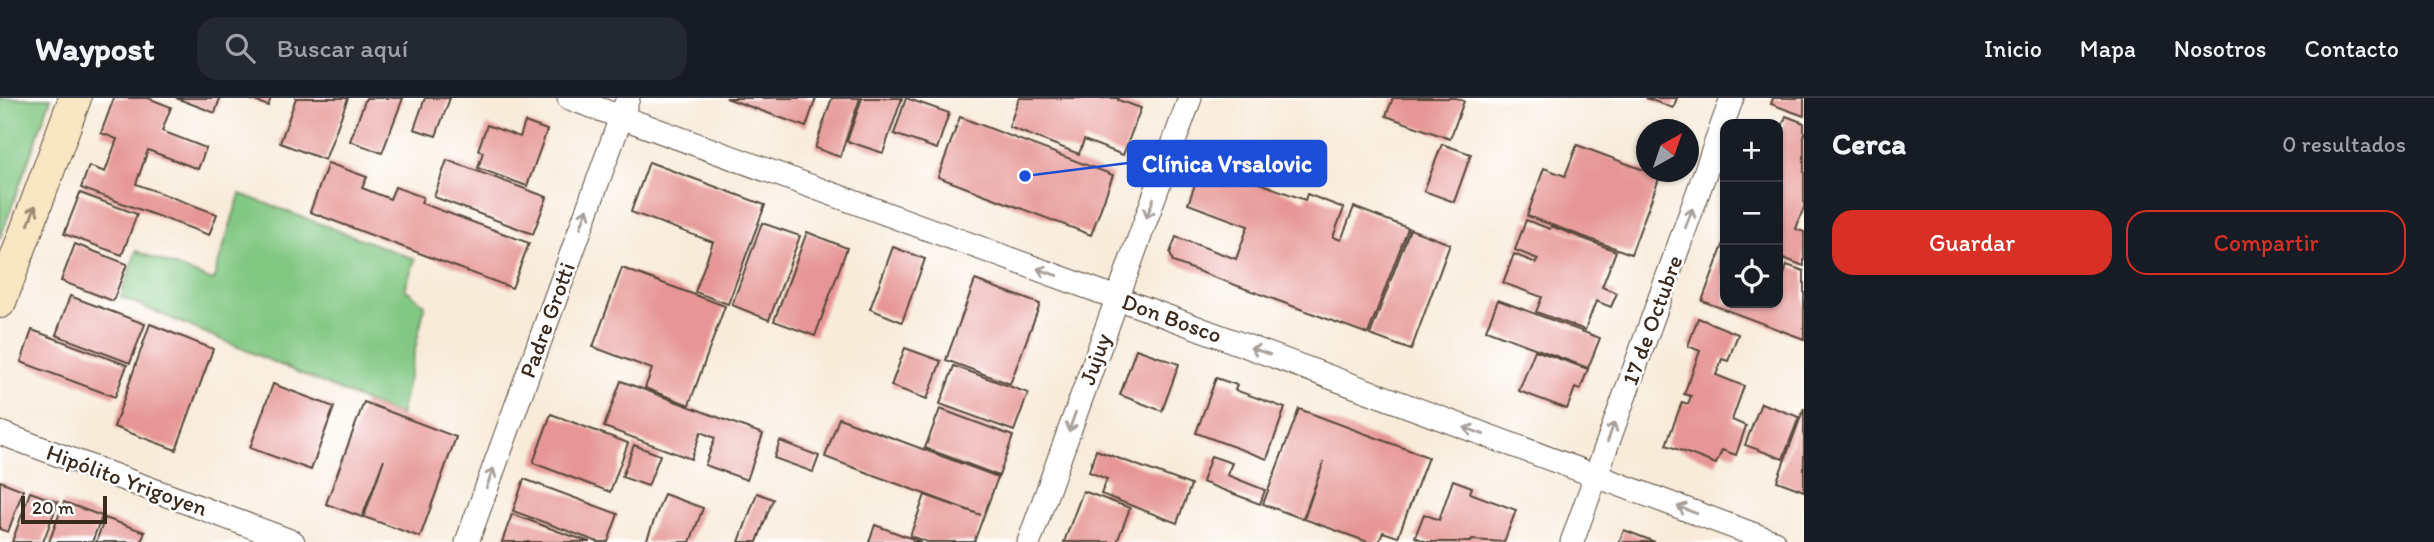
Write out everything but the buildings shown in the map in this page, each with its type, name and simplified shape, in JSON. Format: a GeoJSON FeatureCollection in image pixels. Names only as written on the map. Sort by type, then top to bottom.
{"type":"FeatureCollection","features":[{"type":"Feature","properties":{"kind":"main road"},"geometry":{"type":"LineString","coordinates":[[0,302],[75,98]]}},
{"type":"Feature","properties":{"kind":"street","name":"Don Bosco"},"geometry":{"type":"LineString","coordinates":[[569,98],[624,107],[1117,298],[1774,542]]}},
{"type":"Feature","properties":{"kind":"street","name":"Jujuy"},"geometry":{"type":"LineString","coordinates":[[1029,542],[1191,98]]}},
{"type":"Feature","properties":{"kind":"street","name":"17 de Octubre"},"geometry":{"type":"LineString","coordinates":[[1572,542],[1732,98]]}},
{"type":"Feature","properties":{"kind":"street","name":"Padre Grotti"},"geometry":{"type":"LineString","coordinates":[[467,542],[624,107]]}},
{"type":"Feature","properties":{"kind":"street","name":"Hipólito Yrigoyen"},"geometry":{"type":"LineString","coordinates":[[0,433],[293,542]]}},
{"type":"Feature","properties":{"kind":"green space"},"geometry":{"type":"Polygon","coordinates":[[[0,98],[51,98],[0,239],[0,98]]]}},
{"type":"Feature","properties":{"kind":"green space"},"geometry":{"type":"Polygon","coordinates":[[[240,194],[415,259],[405,289],[425,305],[400,416],[121,297],[136,251],[213,281],[240,194]]]}},
{"type":"Feature","properties":{"kind":"place","name":"Clínica Vrsalovic"},"geometry":{"type":"Point","coordinates":[1025,176]}}]}
